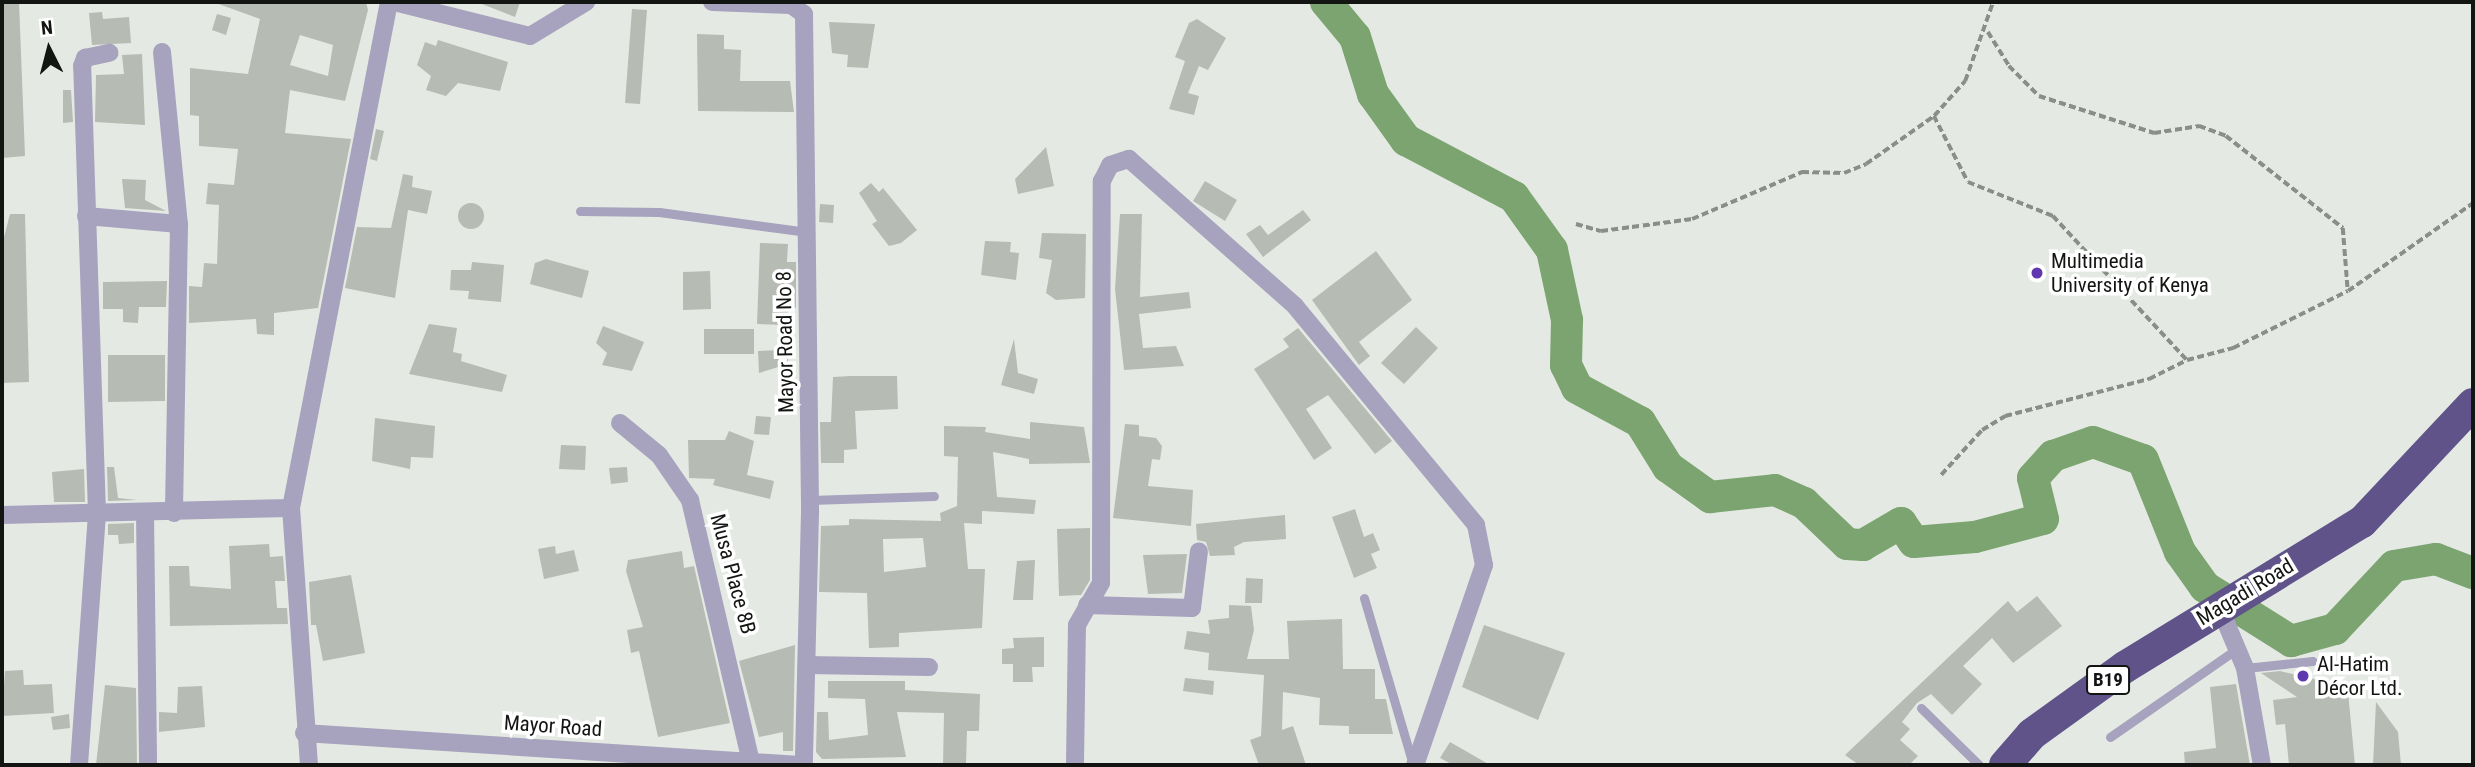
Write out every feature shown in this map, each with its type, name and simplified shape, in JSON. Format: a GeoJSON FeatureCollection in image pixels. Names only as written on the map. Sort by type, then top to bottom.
{"type":"FeatureCollection","features":[{"type":"Feature","properties":{"kind":"highway","name":"Magadi Road"},"geometry":{"type":"LineString","coordinates":[[2005,765],[2032,734],[2220,606],[2362,522],[2473,404]]}},
{"type":"Feature","properties":{"kind":"street"},"geometry":{"type":"LineString","coordinates":[[309,765],[304,733],[291,508],[389,2]]}},
{"type":"Feature","properties":{"kind":"street"},"geometry":{"type":"LineString","coordinates":[[394,2],[530,36],[586,2]]}},
{"type":"Feature","properties":{"kind":"street","name":"Mayor Road No 8"},"geometry":{"type":"LineString","coordinates":[[712,2],[791,5],[804,14],[810,500],[802,765]]}},
{"type":"Feature","properties":{"kind":"street"},"geometry":{"type":"LineString","coordinates":[[162,52],[179,224],[174,513]]}},
{"type":"Feature","properties":{"kind":"street"},"geometry":{"type":"LineString","coordinates":[[79,765],[97,513],[82,66],[86,58],[109,53]]}},
{"type":"Feature","properties":{"kind":"street"},"geometry":{"type":"LineString","coordinates":[[1075,765],[1077,625],[1101,583],[1102,181],[1110,165],[1129,159],[1295,306],[1476,525],[1484,565],[1414,765]]}},
{"type":"Feature","properties":{"kind":"street"},"geometry":{"type":"LineString","coordinates":[[86,216],[179,224]]}},
{"type":"Feature","properties":{"kind":"street","name":"Musa Place 8B"},"geometry":{"type":"LineString","coordinates":[[620,424],[659,455],[690,500],[751,762]]}},
{"type":"Feature","properties":{"kind":"street"},"geometry":{"type":"LineString","coordinates":[[2,515],[174,513],[291,508]]}},
{"type":"Feature","properties":{"kind":"street"},"geometry":{"type":"LineString","coordinates":[[145,513],[148,765]]}},
{"type":"Feature","properties":{"kind":"street"},"geometry":{"type":"LineString","coordinates":[[1087,605],[1192,608],[1199,551]]}},
{"type":"Feature","properties":{"kind":"street"},"geometry":{"type":"LineString","coordinates":[[2220,606],[2245,668],[2262,765]]}},
{"type":"Feature","properties":{"kind":"street"},"geometry":{"type":"LineString","coordinates":[[807,666],[929,667]]}},
{"type":"Feature","properties":{"kind":"street","name":"Mayor Road"},"geometry":{"type":"LineString","coordinates":[[304,733],[712,762],[802,765]]}},
{"type":"Feature","properties":{"kind":"lane"},"geometry":{"type":"LineString","coordinates":[[580,211],[659,212],[806,232]]}},
{"type":"Feature","properties":{"kind":"lane"},"geometry":{"type":"LineString","coordinates":[[810,500],[934,496]]}},
{"type":"Feature","properties":{"kind":"lane"},"geometry":{"type":"LineString","coordinates":[[1364,598],[1414,765]]}},
{"type":"Feature","properties":{"kind":"lane"},"geometry":{"type":"LineString","coordinates":[[2110,737],[2238,648]]}},
{"type":"Feature","properties":{"kind":"lane"},"geometry":{"type":"LineString","coordinates":[[2245,668],[2314,661]]}},
{"type":"Feature","properties":{"kind":"lane"},"geometry":{"type":"LineString","coordinates":[[1921,708],[1979,765]]}},
{"type":"Feature","properties":{"kind":"path"},"geometry":{"type":"LineString","coordinates":[[1576,224],[1601,231],[1727,209],[1802,172],[1844,173],[1866,164],[1934,116],[1965,81],[1987,30],[1993,2]]}},
{"type":"Feature","properties":{"kind":"path"},"geometry":{"type":"LineString","coordinates":[[1987,30],[2009,66],[2039,96],[2154,133],[2199,126],[2226,136],[2343,228],[2348,291]]}},
{"type":"Feature","properties":{"kind":"path"},"geometry":{"type":"LineString","coordinates":[[1934,116],[1968,182],[2053,216],[2187,360]]}},
{"type":"Feature","properties":{"kind":"path"},"geometry":{"type":"LineString","coordinates":[[1941,475],[1982,430],[2006,416],[2149,379],[2187,360],[2234,348],[2348,291],[2473,203]]}},
{"type":"Feature","properties":{"kind":"building"},"geometry":{"type":"Polygon","coordinates":[[[2,2],[19,2],[25,156],[2,158],[2,2]]]}},
{"type":"Feature","properties":{"kind":"building"},"geometry":{"type":"Polygon","coordinates":[[[213,2],[366,2],[368,10],[345,101],[290,90],[285,133],[351,139],[318,308],[274,313],[274,335],[257,334],[256,319],[189,323],[189,286],[202,287],[204,263],[217,264],[219,205],[206,204],[208,183],[234,185],[238,149],[199,146],[199,116],[190,115],[190,68],[248,74],[260,19],[213,2]],[[300,35],[290,65],[328,76],[333,45],[300,35]]]}},
{"type":"Feature","properties":{"kind":"building"},"geometry":{"type":"Polygon","coordinates":[[[477,2],[520,2],[515,17],[477,2]]]}},
{"type":"Feature","properties":{"kind":"building"},"geometry":{"type":"Polygon","coordinates":[[[632,9],[647,10],[640,104],[625,103],[632,9]]]}},
{"type":"Feature","properties":{"kind":"building"},"geometry":{"type":"Polygon","coordinates":[[[102,12],[103,19],[129,17],[131,43],[92,45],[89,13],[102,12]]]}},
{"type":"Feature","properties":{"kind":"building"},"geometry":{"type":"Polygon","coordinates":[[[217,14],[231,18],[226,35],[212,30],[217,14]]]}},
{"type":"Feature","properties":{"kind":"building"},"geometry":{"type":"Polygon","coordinates":[[[1197,19],[1226,38],[1208,70],[1199,66],[1188,93],[1199,96],[1194,115],[1169,109],[1185,61],[1175,57],[1189,23],[1197,19]]]}},
{"type":"Feature","properties":{"kind":"building"},"geometry":{"type":"Polygon","coordinates":[[[829,22],[875,24],[868,68],[847,67],[848,55],[832,53],[829,22]]]}},
{"type":"Feature","properties":{"kind":"building"},"geometry":{"type":"Polygon","coordinates":[[[697,34],[724,35],[724,49],[741,50],[740,81],[790,81],[794,112],[698,111],[697,34]]]}},
{"type":"Feature","properties":{"kind":"building"},"geometry":{"type":"Polygon","coordinates":[[[438,40],[508,62],[500,91],[458,83],[446,96],[426,90],[431,76],[417,65],[425,42],[436,46],[438,40]]]}},
{"type":"Feature","properties":{"kind":"building"},"geometry":{"type":"Polygon","coordinates":[[[142,54],[145,125],[95,122],[96,75],[124,74],[122,55],[142,54]]]}},
{"type":"Feature","properties":{"kind":"building"},"geometry":{"type":"Polygon","coordinates":[[[63,90],[71,90],[73,122],[63,123],[63,90]]]}},
{"type":"Feature","properties":{"kind":"building"},"geometry":{"type":"Polygon","coordinates":[[[376,129],[384,131],[377,161],[370,159],[376,129]]]}},
{"type":"Feature","properties":{"kind":"building"},"geometry":{"type":"Polygon","coordinates":[[[1046,147],[1054,186],[1018,194],[1015,179],[1046,147]]]}},
{"type":"Feature","properties":{"kind":"building"},"geometry":{"type":"Polygon","coordinates":[[[403,174],[413,176],[412,187],[432,191],[427,214],[408,210],[395,298],[345,288],[357,227],[391,228],[403,174]]]}},
{"type":"Feature","properties":{"kind":"building"},"geometry":{"type":"Polygon","coordinates":[[[122,179],[146,180],[145,200],[166,211],[125,208],[122,179]]]}},
{"type":"Feature","properties":{"kind":"building"},"geometry":{"type":"Polygon","coordinates":[[[1205,181],[1237,200],[1225,221],[1193,201],[1205,181]]]}},
{"type":"Feature","properties":{"kind":"building"},"geometry":{"type":"Polygon","coordinates":[[[871,183],[879,192],[883,188],[917,230],[901,243],[889,246],[872,224],[877,221],[859,193],[871,183]]]}},
{"type":"Feature","properties":{"kind":"building"},"geometry":{"type":"Polygon","coordinates":[[[471,203],[480,207],[484,216],[480,225],[471,229],[462,225],[458,216],[462,207],[471,203]]]}},
{"type":"Feature","properties":{"kind":"building"},"geometry":{"type":"Polygon","coordinates":[[[820,204],[834,205],[833,223],[819,222],[820,204]]]}},
{"type":"Feature","properties":{"kind":"building"},"geometry":{"type":"Polygon","coordinates":[[[1303,210],[1311,220],[1263,257],[1246,234],[1260,225],[1268,235],[1303,210]]]}},
{"type":"Feature","properties":{"kind":"building"},"geometry":{"type":"Polygon","coordinates":[[[10,214],[25,214],[29,382],[2,383],[2,245],[10,214]]]}},
{"type":"Feature","properties":{"kind":"building"},"geometry":{"type":"Polygon","coordinates":[[[1120,214],[1142,214],[1140,297],[1189,292],[1191,308],[1139,314],[1143,348],[1176,346],[1184,366],[1124,370],[1115,289],[1120,214]]]}},
{"type":"Feature","properties":{"kind":"building"},"geometry":{"type":"Polygon","coordinates":[[[1042,233],[1086,234],[1085,298],[1056,300],[1046,293],[1052,260],[1039,258],[1042,233]]]}},
{"type":"Feature","properties":{"kind":"building"},"geometry":{"type":"Polygon","coordinates":[[[985,241],[1011,242],[1010,252],[1019,253],[1016,280],[981,275],[985,241]]]}},
{"type":"Feature","properties":{"kind":"building"},"geometry":{"type":"Polygon","coordinates":[[[760,243],[788,244],[787,262],[796,262],[796,308],[788,308],[788,325],[757,324],[760,243]]]}},
{"type":"Feature","properties":{"kind":"building"},"geometry":{"type":"Polygon","coordinates":[[[1376,251],[1412,300],[1359,342],[1370,356],[1359,365],[1312,300],[1376,251]]]}},
{"type":"Feature","properties":{"kind":"building"},"geometry":{"type":"Polygon","coordinates":[[[546,259],[589,271],[582,298],[530,284],[535,263],[546,259]]]}},
{"type":"Feature","properties":{"kind":"building"},"geometry":{"type":"Polygon","coordinates":[[[472,262],[504,265],[501,302],[468,299],[469,291],[450,290],[451,270],[471,270],[472,262]]]}},
{"type":"Feature","properties":{"kind":"building"},"geometry":{"type":"Polygon","coordinates":[[[710,271],[711,309],[683,310],[683,272],[710,271]]]}},
{"type":"Feature","properties":{"kind":"building"},"geometry":{"type":"Polygon","coordinates":[[[167,281],[166,307],[139,307],[138,323],[123,322],[123,309],[103,309],[103,282],[167,281]]]}},
{"type":"Feature","properties":{"kind":"building"},"geometry":{"type":"Polygon","coordinates":[[[429,324],[457,328],[453,352],[462,354],[461,361],[507,375],[502,392],[409,374],[429,324]]]}},
{"type":"Feature","properties":{"kind":"building"},"geometry":{"type":"Polygon","coordinates":[[[603,326],[644,342],[632,371],[602,365],[607,353],[596,343],[603,326]]]}},
{"type":"Feature","properties":{"kind":"building"},"geometry":{"type":"Polygon","coordinates":[[[1416,327],[1438,348],[1404,384],[1381,363],[1416,327]]]}},
{"type":"Feature","properties":{"kind":"building"},"geometry":{"type":"Polygon","coordinates":[[[1298,328],[1392,441],[1375,454],[1328,395],[1306,409],[1332,448],[1314,460],[1254,369],[1289,347],[1283,339],[1298,328]]]}},
{"type":"Feature","properties":{"kind":"building"},"geometry":{"type":"Polygon","coordinates":[[[704,329],[754,329],[754,354],[704,354],[704,329]]]}},
{"type":"Feature","properties":{"kind":"building"},"geometry":{"type":"Polygon","coordinates":[[[1014,339],[1018,373],[1038,379],[1034,394],[1001,385],[1014,339]]]}},
{"type":"Feature","properties":{"kind":"building"},"geometry":{"type":"Polygon","coordinates":[[[788,350],[788,364],[759,373],[758,351],[788,350]]]}},
{"type":"Feature","properties":{"kind":"building"},"geometry":{"type":"Polygon","coordinates":[[[108,355],[165,355],[165,401],[108,402],[108,355]]]}},
{"type":"Feature","properties":{"kind":"building"},"geometry":{"type":"Polygon","coordinates":[[[897,376],[898,409],[855,411],[857,449],[844,450],[844,463],[821,463],[820,422],[831,422],[833,377],[897,376]]]}},
{"type":"Feature","properties":{"kind":"building"},"geometry":{"type":"Polygon","coordinates":[[[756,416],[771,417],[769,435],[754,434],[756,416]]]}},
{"type":"Feature","properties":{"kind":"building"},"geometry":{"type":"Polygon","coordinates":[[[375,418],[435,426],[433,458],[411,457],[410,469],[372,461],[375,418]]]}},
{"type":"Feature","properties":{"kind":"building"},"geometry":{"type":"Polygon","coordinates":[[[1030,422],[1084,427],[1090,463],[1029,464],[1029,459],[993,452],[997,497],[1036,500],[1034,514],[982,511],[982,524],[964,523],[968,569],[985,569],[982,628],[899,633],[899,647],[869,648],[867,593],[819,592],[821,526],[849,525],[849,519],[941,521],[940,513],[957,506],[958,457],[944,456],[944,426],[986,427],[985,432],[1030,439],[1030,422]],[[923,538],[883,539],[884,572],[926,567],[923,538]]]}},
{"type":"Feature","properties":{"kind":"building"},"geometry":{"type":"Polygon","coordinates":[[[1125,424],[1139,425],[1139,436],[1156,438],[1162,446],[1160,460],[1152,459],[1148,486],[1193,490],[1191,526],[1113,518],[1125,424]]]}},
{"type":"Feature","properties":{"kind":"building"},"geometry":{"type":"Polygon","coordinates":[[[729,431],[754,441],[747,475],[774,481],[770,499],[713,485],[715,479],[689,478],[688,440],[725,440],[729,431]]]}},
{"type":"Feature","properties":{"kind":"building"},"geometry":{"type":"Polygon","coordinates":[[[561,445],[586,446],[585,470],[559,469],[561,445]]]}},
{"type":"Feature","properties":{"kind":"building"},"geometry":{"type":"Polygon","coordinates":[[[107,467],[114,467],[118,498],[137,500],[108,501],[107,467]]]}},
{"type":"Feature","properties":{"kind":"building"},"geometry":{"type":"Polygon","coordinates":[[[627,467],[628,482],[611,484],[609,468],[627,467]]]}},
{"type":"Feature","properties":{"kind":"building"},"geometry":{"type":"Polygon","coordinates":[[[84,469],[85,502],[54,502],[52,472],[84,469]]]}},
{"type":"Feature","properties":{"kind":"building"},"geometry":{"type":"Polygon","coordinates":[[[1355,509],[1364,537],[1373,533],[1380,550],[1371,554],[1377,568],[1354,578],[1332,517],[1355,509]]]}},
{"type":"Feature","properties":{"kind":"building"},"geometry":{"type":"Polygon","coordinates":[[[1285,515],[1286,539],[1244,542],[1234,547],[1235,555],[1210,556],[1206,542],[1197,540],[1196,524],[1285,515]]]}},
{"type":"Feature","properties":{"kind":"building"},"geometry":{"type":"Polygon","coordinates":[[[134,523],[134,543],[119,544],[118,535],[108,535],[108,524],[134,523]]]}},
{"type":"Feature","properties":{"kind":"building"},"geometry":{"type":"Polygon","coordinates":[[[1090,528],[1090,580],[1081,595],[1059,596],[1057,529],[1090,528]]]}},
{"type":"Feature","properties":{"kind":"building"},"geometry":{"type":"Polygon","coordinates":[[[269,544],[270,557],[283,556],[285,581],[275,581],[277,608],[287,608],[288,624],[170,626],[169,566],[189,566],[190,586],[231,589],[229,546],[269,544]]]}},
{"type":"Feature","properties":{"kind":"building"},"geometry":{"type":"Polygon","coordinates":[[[555,546],[556,554],[574,550],[579,571],[544,579],[538,549],[555,546]]]}},
{"type":"Feature","properties":{"kind":"building"},"geometry":{"type":"Polygon","coordinates":[[[682,551],[684,568],[694,566],[730,723],[658,737],[639,651],[631,653],[627,630],[643,627],[626,571],[628,560],[682,551]]]}},
{"type":"Feature","properties":{"kind":"building"},"geometry":{"type":"Polygon","coordinates":[[[1187,554],[1182,593],[1148,594],[1143,555],[1187,554]]]}},
{"type":"Feature","properties":{"kind":"building"},"geometry":{"type":"Polygon","coordinates":[[[1035,560],[1033,600],[1013,600],[1017,561],[1035,560]]]}},
{"type":"Feature","properties":{"kind":"building"},"geometry":{"type":"Polygon","coordinates":[[[351,575],[365,653],[323,661],[316,625],[311,625],[309,582],[351,575]]]}},
{"type":"Feature","properties":{"kind":"building"},"geometry":{"type":"Polygon","coordinates":[[[1246,578],[1263,579],[1262,603],[1245,603],[1246,578]]]}},
{"type":"Feature","properties":{"kind":"building"},"geometry":{"type":"Polygon","coordinates":[[[2037,596],[2062,626],[2013,663],[1992,638],[1963,666],[1982,684],[1952,715],[1931,694],[1917,703],[1902,722],[1910,729],[1900,740],[1918,756],[1909,765],[1859,765],[1845,755],[2008,601],[2017,612],[2037,596]]]}},
{"type":"Feature","properties":{"kind":"building"},"geometry":{"type":"Polygon","coordinates":[[[1229,605],[1251,606],[1254,630],[1247,659],[1289,659],[1287,621],[1342,619],[1343,669],[1375,669],[1375,699],[1386,699],[1393,734],[1349,734],[1349,726],[1319,725],[1320,698],[1283,692],[1282,730],[1293,726],[1306,765],[1259,765],[1250,740],[1261,736],[1264,675],[1208,670],[1209,653],[1184,649],[1187,631],[1210,634],[1208,620],[1229,618],[1229,605]]]}},
{"type":"Feature","properties":{"kind":"building"},"geometry":{"type":"Polygon","coordinates":[[[1484,625],[1565,653],[1538,720],[1462,687],[1484,625]]]}},
{"type":"Feature","properties":{"kind":"building"},"geometry":{"type":"Polygon","coordinates":[[[1044,637],[1044,667],[1032,667],[1033,682],[1013,682],[1013,664],[1002,664],[1002,649],[1014,648],[1013,638],[1044,637]]]}},
{"type":"Feature","properties":{"kind":"building"},"geometry":{"type":"Polygon","coordinates":[[[795,645],[793,751],[783,751],[783,732],[759,737],[739,661],[795,645]]]}},
{"type":"Feature","properties":{"kind":"building"},"geometry":{"type":"Polygon","coordinates":[[[23,670],[24,685],[52,684],[54,713],[2,716],[5,671],[23,670]]]}},
{"type":"Feature","properties":{"kind":"building"},"geometry":{"type":"Polygon","coordinates":[[[2280,671],[2331,683],[2331,694],[2348,692],[2355,765],[2289,765],[2285,724],[2276,725],[2273,700],[2297,697],[2261,673],[2280,671]]]}},
{"type":"Feature","properties":{"kind":"building"},"geometry":{"type":"Polygon","coordinates":[[[1185,678],[1214,681],[1213,695],[1183,691],[1185,678]]]}},
{"type":"Feature","properties":{"kind":"building"},"geometry":{"type":"Polygon","coordinates":[[[828,681],[905,681],[905,690],[980,694],[979,731],[967,731],[966,765],[943,765],[944,713],[897,712],[906,757],[822,759],[816,752],[817,712],[828,712],[829,740],[868,735],[865,699],[828,698],[828,681]]]}},
{"type":"Feature","properties":{"kind":"building"},"geometry":{"type":"Polygon","coordinates":[[[2236,684],[2250,765],[2185,765],[2184,752],[2216,748],[2210,687],[2236,684]]]}},
{"type":"Feature","properties":{"kind":"building"},"geometry":{"type":"Polygon","coordinates":[[[105,685],[136,688],[137,765],[96,765],[105,685]]]}},
{"type":"Feature","properties":{"kind":"building"},"geometry":{"type":"Polygon","coordinates":[[[202,686],[205,727],[159,732],[159,712],[177,713],[178,687],[202,686]]]}},
{"type":"Feature","properties":{"kind":"building"},"geometry":{"type":"Polygon","coordinates":[[[2376,702],[2398,732],[2401,765],[2373,765],[2376,702]]]}},
{"type":"Feature","properties":{"kind":"building"},"geometry":{"type":"Polygon","coordinates":[[[69,714],[70,728],[53,730],[51,717],[69,714]]]}},
{"type":"Feature","properties":{"kind":"building"},"geometry":{"type":"Polygon","coordinates":[[[1450,742],[1490,765],[1453,765],[1440,758],[1450,742]]]}},
{"type":"Feature","properties":{"kind":"waterway"},"geometry":{"type":"LineString","coordinates":[[1326,2],[1355,37],[1373,94],[1406,140],[1514,197],[1552,250],[1567,320],[1566,365],[1577,388],[1640,422],[1668,467],[1710,497],[1775,490],[1804,503],[1847,544],[1863,545],[1901,523],[1914,542],[1975,537],[2043,519],[2033,478],[2053,456],[2093,442],[2143,460],[2180,552],[2205,587],[2291,641],[2335,629],[2394,566],[2436,559],[2473,573]]}},
{"type":"Feature","properties":{"kind":"place","name":"Multimedia University of Kenya"},"geometry":{"type":"Point","coordinates":[2037,273]}},
{"type":"Feature","properties":{"kind":"place","name":"Al-Hatim Décor Ltd."},"geometry":{"type":"Point","coordinates":[2303,676]}}]}
